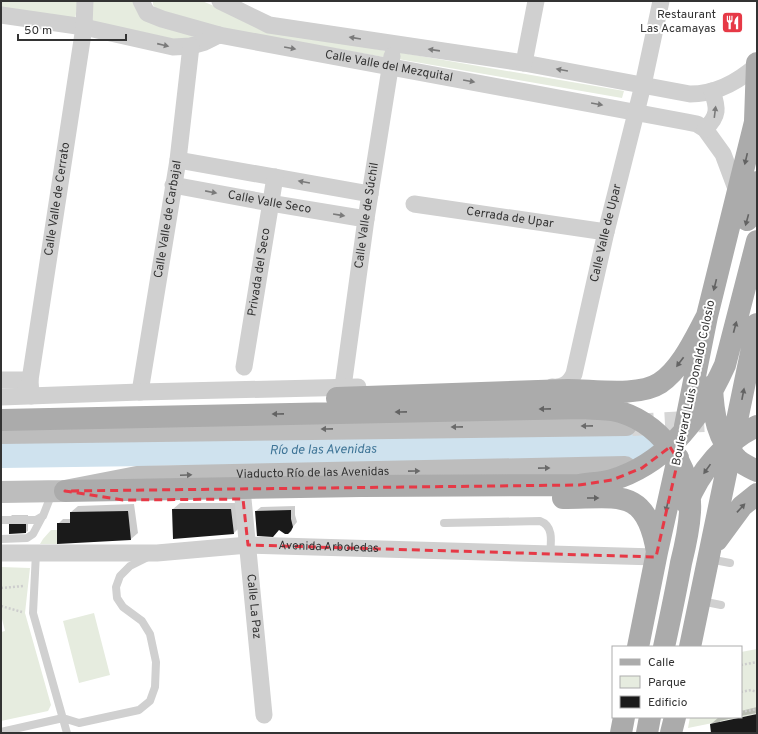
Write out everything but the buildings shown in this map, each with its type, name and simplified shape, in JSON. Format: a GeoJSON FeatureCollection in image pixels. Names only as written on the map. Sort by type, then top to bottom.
{"type":"FeatureCollection","features":[{"type":"Feature","properties":{"kind":"main road","name":"Boulevard Luis Donaldo Colosio"},"geometry":{"type":"LineString","coordinates":[[638,646],[707,316],[756,117],[757,64]]}},
{"type":"Feature","properties":{"kind":"main road"},"geometry":{"type":"LineString","coordinates":[[757,182],[714,347],[711,375],[716,422],[724,442],[739,460],[757,472]]}},
{"type":"Feature","properties":{"kind":"main road"},"geometry":{"type":"LineString","coordinates":[[59,492],[361,486],[579,485],[612,480],[642,468],[662,454],[681,437],[707,399],[725,365],[757,241]]}},
{"type":"Feature","properties":{"kind":"main road"},"geometry":{"type":"LineString","coordinates":[[1,409],[567,390],[632,391],[648,389],[660,383],[671,374],[687,352],[707,316]]}},
{"type":"Feature","properties":{"kind":"main road"},"geometry":{"type":"LineString","coordinates":[[717,557],[757,324]]}},
{"type":"Feature","properties":{"kind":"main road"},"geometry":{"type":"LineString","coordinates":[[622,498],[633,489],[642,478],[648,465],[652,450],[652,436],[648,422],[632,391]]}},
{"type":"Feature","properties":{"kind":"main road"},"geometry":{"type":"LineString","coordinates":[[1,420],[584,408],[612,410],[630,416],[645,423],[660,435],[674,452],[683,469],[689,489],[690,512],[687,536],[664,646]]}},
{"type":"Feature","properties":{"kind":"main road"},"geometry":{"type":"LineString","coordinates":[[1,433],[626,425]]}},
{"type":"Feature","properties":{"kind":"main road"},"geometry":{"type":"LineString","coordinates":[[652,646],[671,552],[678,525],[688,501],[713,460],[731,443],[757,426]]}},
{"type":"Feature","properties":{"kind":"main road","name":"Viaducto Río de las Avenidas"},"geometry":{"type":"LineString","coordinates":[[1,492],[59,492],[137,476],[625,467]]}},
{"type":"Feature","properties":{"kind":"main road"},"geometry":{"type":"LineString","coordinates":[[59,492],[123,500],[622,498],[633,503],[642,510],[649,520],[654,534],[657,554]]}},
{"type":"Feature","properties":{"kind":"main road"},"geometry":{"type":"LineString","coordinates":[[690,646],[700,601],[734,515],[744,504],[757,494]]}},
{"type":"Feature","properties":{"kind":"main road"},"geometry":{"type":"LineString","coordinates":[[621,733],[624,718]]}},
{"type":"Feature","properties":{"kind":"main road"},"geometry":{"type":"LineString","coordinates":[[635,733],[638,718]]}},
{"type":"Feature","properties":{"kind":"main road"},"geometry":{"type":"LineString","coordinates":[[647,733],[650,718]]}},
{"type":"Feature","properties":{"kind":"main road"},"geometry":{"type":"LineString","coordinates":[[671,733],[675,718]]}},
{"type":"Feature","properties":{"kind":"street","name":"Calle Valle de Cerrato"},"geometry":{"type":"LineString","coordinates":[[30,388],[84,27],[85,1]]}},
{"type":"Feature","properties":{"kind":"street","name":"Calle Valle del Mezquital"},"geometry":{"type":"LineString","coordinates":[[141,1],[147,13],[162,19],[219,35],[635,111],[697,124],[705,129]]}},
{"type":"Feature","properties":{"kind":"street","name":"Calle Valle del Mezquital"},"geometry":{"type":"LineString","coordinates":[[220,1],[269,25],[524,63],[690,94],[712,92],[733,83],[746,75],[757,64]]}},
{"type":"Feature","properties":{"kind":"street"},"geometry":{"type":"LineString","coordinates":[[524,63],[536,1]]}},
{"type":"Feature","properties":{"kind":"street","name":"Calle Valle de Upar"},"geometry":{"type":"LineString","coordinates":[[343,387],[561,388],[570,382],[574,374],[606,232],[635,111],[643,85],[661,1]]}},
{"type":"Feature","properties":{"kind":"street"},"geometry":{"type":"LineString","coordinates":[[1,15],[84,27],[173,47],[191,46],[205,42],[219,35]]}},
{"type":"Feature","properties":{"kind":"street","name":"Calle Valle de Súchil"},"geometry":{"type":"LineString","coordinates":[[343,387],[366,219],[394,44]]}},
{"type":"Feature","properties":{"kind":"street","name":"Calle Valle de Carbajal"},"geometry":{"type":"LineString","coordinates":[[140,392],[178,160],[191,46]]}},
{"type":"Feature","properties":{"kind":"street"},"geometry":{"type":"LineString","coordinates":[[712,92],[716,103],[716,115],[713,122],[705,129],[723,154],[738,194]]}},
{"type":"Feature","properties":{"kind":"street"},"geometry":{"type":"LineString","coordinates":[[687,122],[685,111],[686,102],[690,94]]}},
{"type":"Feature","properties":{"kind":"street"},"geometry":{"type":"LineString","coordinates":[[178,160],[370,194]]}},
{"type":"Feature","properties":{"kind":"street","name":"Privada del Seco"},"geometry":{"type":"LineString","coordinates":[[244,367],[275,177]]}},
{"type":"Feature","properties":{"kind":"street","name":"Calle Valle Seco"},"geometry":{"type":"LineString","coordinates":[[173,184],[270,203],[366,219]]}},
{"type":"Feature","properties":{"kind":"street","name":"Cerrada de Upar"},"geometry":{"type":"LineString","coordinates":[[414,204],[606,232]]}},
{"type":"Feature","properties":{"kind":"street"},"geometry":{"type":"LineString","coordinates":[[1,380],[30,388],[140,392],[343,387]]}},
{"type":"Feature","properties":{"kind":"street"},"geometry":{"type":"LineString","coordinates":[[1,397],[30,388]]}},
{"type":"Feature","properties":{"kind":"street","name":"Calle La Paz"},"geometry":{"type":"LineString","coordinates":[[242,499],[248,545],[264,715]]}},
{"type":"Feature","properties":{"kind":"street","name":"Avenida Arboledas"},"geometry":{"type":"LineString","coordinates":[[1,553],[157,553],[248,545],[550,554],[657,554]]}},
{"type":"Feature","properties":{"kind":"lane"},"geometry":{"type":"LineString","coordinates":[[1,539],[30,537],[59,492]]}},
{"type":"Feature","properties":{"kind":"lane"},"geometry":{"type":"LineString","coordinates":[[1,520],[36,520],[43,516]]}},
{"type":"Feature","properties":{"kind":"lane"},"geometry":{"type":"LineString","coordinates":[[444,523],[540,521],[548,525],[550,529],[550,554]]}},
{"type":"Feature","properties":{"kind":"lane"},"geometry":{"type":"LineString","coordinates":[[36,553],[33,613],[67,733]]}},
{"type":"Feature","properties":{"kind":"lane"},"geometry":{"type":"LineString","coordinates":[[1,732],[63,718],[79,723],[139,710],[150,701],[155,687],[156,662],[150,634],[142,621],[123,607],[116,598],[116,587],[120,576],[130,566],[157,553]]}},
{"type":"Feature","properties":{"kind":"lane"},"geometry":{"type":"LineString","coordinates":[[700,601],[721,605]]}},
{"type":"Feature","properties":{"kind":"path"},"geometry":{"type":"LineString","coordinates":[[1,588],[34,586]]}},
{"type":"Feature","properties":{"kind":"path"},"geometry":{"type":"LineString","coordinates":[[1,606],[25,613],[33,613]]}},
{"type":"Feature","properties":{"kind":"path"},"geometry":{"type":"LineString","coordinates":[[742,666],[757,662]]}},
{"type":"Feature","properties":{"kind":"path"},"geometry":{"type":"LineString","coordinates":[[742,692],[751,690],[757,692]]}},
{"type":"Feature","properties":{"kind":"path"},"geometry":{"type":"LineString","coordinates":[[742,712],[757,708]]}},
{"type":"Feature","properties":{"kind":"highlighted area"},"geometry":{"type":"Polygon","coordinates":[[[670,447],[678,460],[656,557],[248,545],[243,499],[123,500],[65,491],[579,485],[612,480],[642,468],[670,447]]]}},
{"type":"Feature","properties":{"kind":"green space"},"geometry":{"type":"Polygon","coordinates":[[[1,1],[78,1],[75,20],[1,11],[1,1]]]}},
{"type":"Feature","properties":{"kind":"green space"},"geometry":{"type":"Polygon","coordinates":[[[90,1],[134,1],[193,34],[192,40],[171,43],[89,23],[90,1]]]}},
{"type":"Feature","properties":{"kind":"green space"},"geometry":{"type":"Polygon","coordinates":[[[153,1],[202,1],[270,29],[386,51],[384,57],[252,34],[161,14],[153,5],[153,1]]]}},
{"type":"Feature","properties":{"kind":"green space"},"geometry":{"type":"Polygon","coordinates":[[[397,52],[624,91],[622,98],[398,59],[397,52]]]}},
{"type":"Feature","properties":{"kind":"green space"},"geometry":{"type":"Polygon","coordinates":[[[51,530],[58,530],[57,544],[40,544],[43,539],[51,530]]]}},
{"type":"Feature","properties":{"kind":"green space"},"geometry":{"type":"Polygon","coordinates":[[[1,567],[30,568],[25,613],[51,705],[48,711],[1,721],[1,632],[5,631],[1,615],[1,567]]]}},
{"type":"Feature","properties":{"kind":"green space"},"geometry":{"type":"Polygon","coordinates":[[[94,613],[110,675],[79,683],[63,621],[94,613]]]}},
{"type":"Feature","properties":{"kind":"green space"},"geometry":{"type":"Polygon","coordinates":[[[757,649],[757,714],[742,717],[742,652],[757,649]]]}},
{"type":"Feature","properties":{"kind":"green space"},"geometry":{"type":"Polygon","coordinates":[[[690,718],[737,718],[688,728],[690,718]]]}},
{"type":"Feature","properties":{"kind":"waterway","name":"Río de las Avenidas"},"geometry":{"type":"LineString","coordinates":[[1,455],[644,446]]}},
{"type":"Feature","properties":{"kind":"tunnel"},"geometry":{"type":"LineString","coordinates":[[632,425],[704,421]]}},
{"type":"Feature","properties":{"kind":"place","name":"Restaurant Las Acamayas"},"geometry":{"type":"Point","coordinates":[732,22]}}]}
